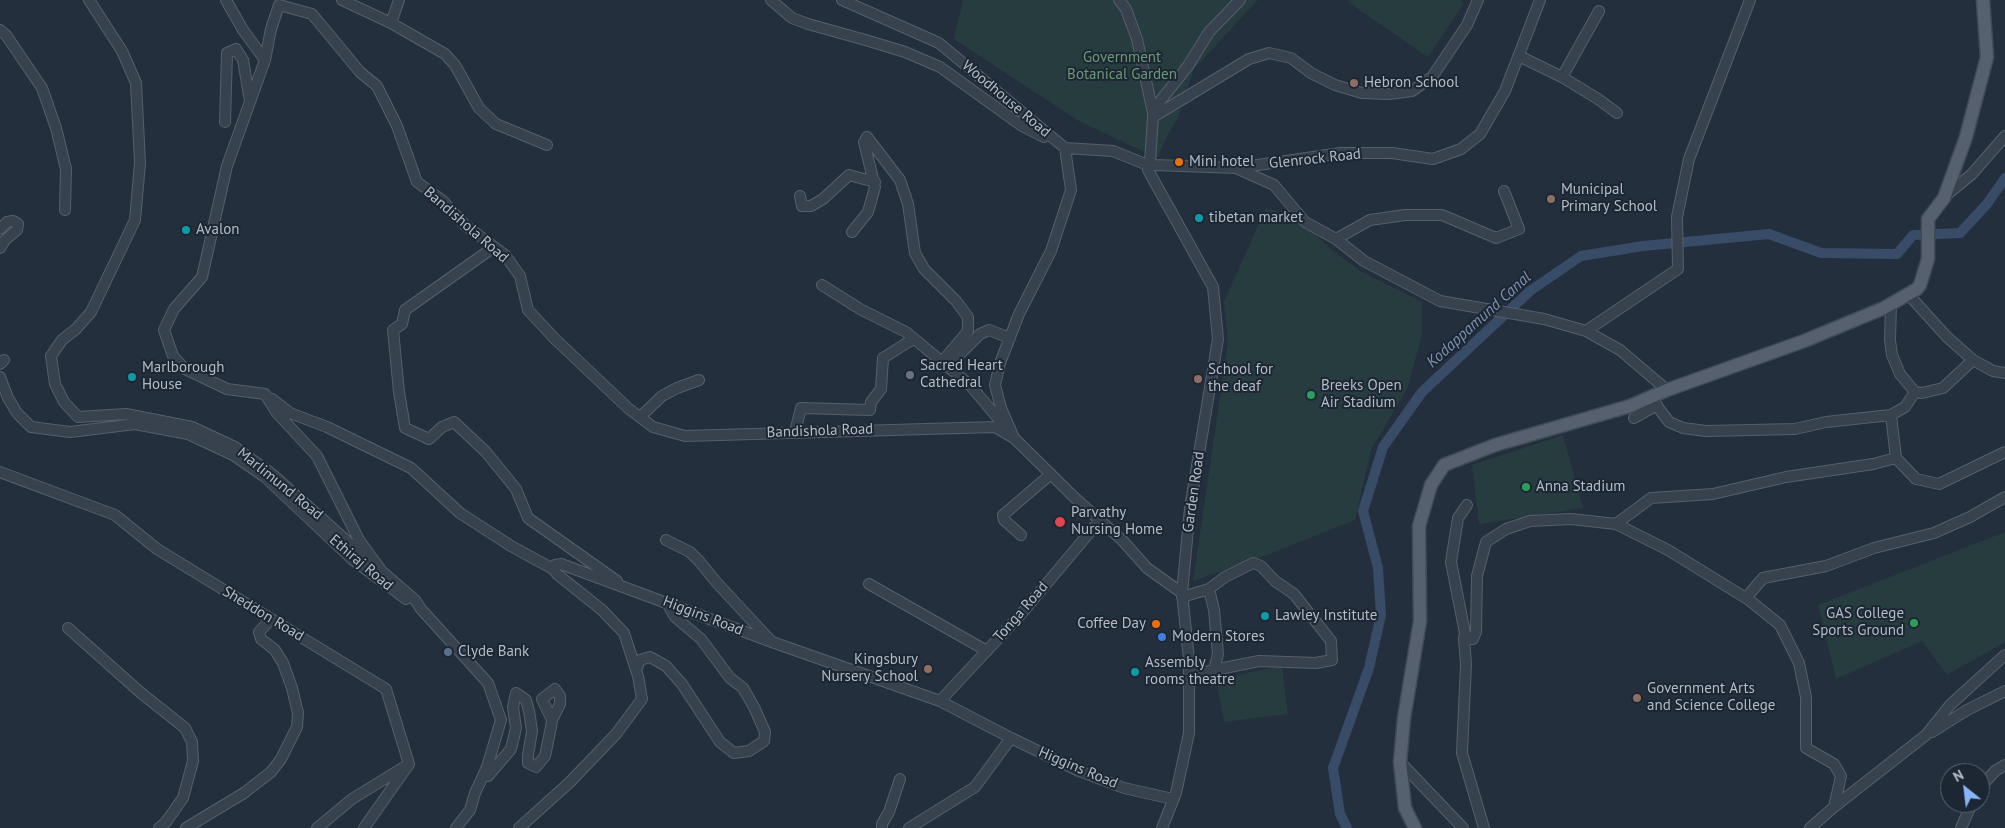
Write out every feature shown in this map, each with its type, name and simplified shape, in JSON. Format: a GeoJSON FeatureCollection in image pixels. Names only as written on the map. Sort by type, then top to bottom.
{"type":"FeatureCollection","features":[{"type":"Feature","properties":{"kind":"main road"},"geometry":{"type":"LineString","coordinates":[[1415,828],[1405,808],[1400,762],[1404,718],[1420,621],[1419,526],[1431,485],[1444,465],[1495,445],[1653,401],[1667,390],[1804,341],[1890,304],[1920,285],[1928,259],[1928,219],[1941,201],[1966,137],[1987,57],[1983,0]]}},
{"type":"Feature","properties":{"kind":"street","name":"Marlimund Road"},"geometry":{"type":"LineString","coordinates":[[89,0],[122,51],[136,83],[140,163],[135,220],[91,312],[76,329],[62,340],[51,356],[54,384],[64,402],[78,417],[126,414],[192,427],[235,447],[272,474],[415,600],[488,683],[501,720],[487,767],[475,793],[470,810],[456,828]]}},
{"type":"Feature","properties":{"kind":"street"},"geometry":{"type":"LineString","coordinates":[[226,0],[243,30],[265,60]]}},
{"type":"Feature","properties":{"kind":"street"},"geometry":{"type":"LineString","coordinates":[[342,0],[391,23],[445,54],[455,65],[479,108],[496,124],[546,144]]}},
{"type":"Feature","properties":{"kind":"street"},"geometry":{"type":"LineString","coordinates":[[391,23],[399,0]]}},
{"type":"Feature","properties":{"kind":"street"},"geometry":{"type":"LineString","coordinates":[[771,0],[792,18],[869,40],[905,52],[940,67],[1022,126],[1065,148],[1071,190],[1051,251],[1019,314],[1000,363],[995,385],[1001,408],[1014,438]]}},
{"type":"Feature","properties":{"kind":"street","name":"Woodhouse Road"},"geometry":{"type":"LineString","coordinates":[[842,0],[873,12],[939,43],[1065,148],[1113,151],[1149,165]]}},
{"type":"Feature","properties":{"kind":"street"},"geometry":{"type":"LineString","coordinates":[[1119,0],[1126,9],[1137,39],[1153,117]]}},
{"type":"Feature","properties":{"kind":"street"},"geometry":{"type":"LineString","coordinates":[[1240,0],[1209,32],[1188,66],[1157,105],[1153,117],[1149,165],[1236,168],[1274,184],[1305,222],[1336,239],[1364,261],[1440,301],[1544,319],[1586,331],[1620,350],[1667,390]]}},
{"type":"Feature","properties":{"kind":"street"},"geometry":{"type":"LineString","coordinates":[[1153,117],[1249,59],[1269,52],[1291,58],[1335,85],[1362,93],[1389,94],[1412,91],[1432,77],[1467,25],[1478,0]]}},
{"type":"Feature","properties":{"kind":"street","name":"Glenrock Road"},"geometry":{"type":"LineString","coordinates":[[1236,168],[1341,153],[1392,153],[1433,159],[1461,149],[1480,134],[1505,91],[1540,0]]}},
{"type":"Feature","properties":{"kind":"street"},"geometry":{"type":"LineString","coordinates":[[1586,331],[1678,269],[1677,217],[1689,159],[1750,0]]}},
{"type":"Feature","properties":{"kind":"street","name":"Bandishola Road"},"geometry":{"type":"LineString","coordinates":[[265,394],[226,389],[185,369],[173,356],[164,330],[174,309],[202,277],[228,166],[265,60],[271,29],[279,5],[312,14],[360,72],[377,86],[397,126],[417,182],[442,200],[465,225],[505,256],[520,276],[528,310],[555,339],[629,409],[653,427],[685,436],[996,427],[1014,438],[1123,541],[1147,568],[1182,595]]}},
{"type":"Feature","properties":{"kind":"street"},"geometry":{"type":"LineString","coordinates":[[1562,77],[1599,11]]}},
{"type":"Feature","properties":{"kind":"street"},"geometry":{"type":"LineString","coordinates":[[0,30],[6,35],[42,88],[56,128],[66,170],[65,210]]}},
{"type":"Feature","properties":{"kind":"street"},"geometry":{"type":"LineString","coordinates":[[225,122],[227,53],[236,49],[243,60],[250,102]]}},
{"type":"Feature","properties":{"kind":"street"},"geometry":{"type":"LineString","coordinates":[[1519,56],[1562,77],[1617,113]]}},
{"type":"Feature","properties":{"kind":"street"},"geometry":{"type":"LineString","coordinates":[[1941,201],[1972,174],[2005,136]]}},
{"type":"Feature","properties":{"kind":"street"},"geometry":{"type":"LineString","coordinates":[[852,232],[868,212],[875,187],[864,142],[867,137],[900,180],[908,204],[915,253],[924,269],[956,301],[968,317],[968,331],[944,365]]}},
{"type":"Feature","properties":{"kind":"street","name":"Garden Road"},"geometry":{"type":"LineString","coordinates":[[1149,165],[1213,287],[1218,339],[1190,508],[1182,595],[1189,659],[1189,733],[1176,793],[1165,827]]}},
{"type":"Feature","properties":{"kind":"street"},"geometry":{"type":"LineString","coordinates":[[800,196],[802,206],[811,206],[823,199],[849,175],[875,182]]}},
{"type":"Feature","properties":{"kind":"street"},"geometry":{"type":"LineString","coordinates":[[1336,239],[1370,220],[1405,215],[1442,215],[1496,238],[1519,229],[1504,191]]}},
{"type":"Feature","properties":{"kind":"street"},"geometry":{"type":"LineString","coordinates":[[0,229],[7,222],[13,221],[18,224],[18,230],[5,240],[0,248]]}},
{"type":"Feature","properties":{"kind":"street"},"geometry":{"type":"LineString","coordinates":[[494,247],[405,310],[402,324],[393,330],[399,392],[405,428],[429,439],[442,426],[454,422],[486,452],[516,489],[528,518],[625,587]]}},
{"type":"Feature","properties":{"kind":"street"},"geometry":{"type":"LineString","coordinates":[[822,285],[860,309],[906,332],[970,385],[1014,438]]}},
{"type":"Feature","properties":{"kind":"street"},"geometry":{"type":"LineString","coordinates":[[1908,294],[1947,337],[1972,360],[1993,371],[2005,373]]}},
{"type":"Feature","properties":{"kind":"street"},"geometry":{"type":"LineString","coordinates":[[1890,304],[1892,355],[1900,374],[1915,392],[1922,393],[1943,388],[1972,360]]}},
{"type":"Feature","properties":{"kind":"street"},"geometry":{"type":"LineString","coordinates":[[944,365],[980,334],[989,330],[1010,338]]}},
{"type":"Feature","properties":{"kind":"street"},"geometry":{"type":"LineString","coordinates":[[795,432],[801,408],[870,410],[871,402],[881,389],[883,358],[913,339]]}},
{"type":"Feature","properties":{"kind":"street","name":"Ethiraj Road"},"geometry":{"type":"LineString","coordinates":[[0,377],[8,398],[17,412],[31,426],[70,432],[135,424],[188,434],[233,455],[265,477],[352,560],[421,609]]}},
{"type":"Feature","properties":{"kind":"street"},"geometry":{"type":"LineString","coordinates":[[640,418],[662,396],[699,380]]}},
{"type":"Feature","properties":{"kind":"street"},"geometry":{"type":"LineString","coordinates":[[1634,418],[1653,401],[1669,422],[1682,428],[1706,431],[1795,429],[1826,422],[1891,414],[1905,407],[1915,392]]}},
{"type":"Feature","properties":{"kind":"street"},"geometry":{"type":"LineString","coordinates":[[265,394],[277,413],[317,456],[359,540],[383,572]]}},
{"type":"Feature","properties":{"kind":"street"},"geometry":{"type":"LineString","coordinates":[[265,394],[290,413],[327,427],[411,468],[460,513],[553,570],[602,610],[624,633],[636,670],[642,699],[616,734],[570,782],[519,828]]}},
{"type":"Feature","properties":{"kind":"street"},"geometry":{"type":"LineString","coordinates":[[1891,414],[1896,458],[1916,480],[1939,484],[2005,452]]}},
{"type":"Feature","properties":{"kind":"street"},"geometry":{"type":"LineString","coordinates":[[1616,524],[1651,498],[1713,494],[1786,477],[1872,464],[1896,458]]}},
{"type":"Feature","properties":{"kind":"street","name":"Sheddon Road"},"geometry":{"type":"LineString","coordinates":[[0,472],[115,515],[157,549],[386,689],[410,764]]}},
{"type":"Feature","properties":{"kind":"street"},"geometry":{"type":"LineString","coordinates":[[1021,535],[1004,520],[1003,515],[1051,474]]}},
{"type":"Feature","properties":{"kind":"street"},"geometry":{"type":"LineString","coordinates":[[1746,598],[1763,578],[1826,566],[1874,548],[1934,533],[1970,517],[2005,497]]}},
{"type":"Feature","properties":{"kind":"street"},"geometry":{"type":"LineString","coordinates":[[1467,505],[1458,518],[1451,562],[1464,636],[1466,664],[1462,753],[1484,828]]}},
{"type":"Feature","properties":{"kind":"street"},"geometry":{"type":"LineString","coordinates":[[1464,636],[1473,639],[1476,632],[1477,576],[1486,542],[1506,529],[1530,521],[1571,519],[1616,524],[1668,550],[1746,598],[1780,625],[1799,663],[1806,697],[1806,748],[1834,764],[1841,776],[1834,807]]}},
{"type":"Feature","properties":{"kind":"street","name":"Tonga Road"},"geometry":{"type":"LineString","coordinates":[[940,701],[1022,613],[1100,520]]}},
{"type":"Feature","properties":{"kind":"street"},"geometry":{"type":"LineString","coordinates":[[666,540],[690,552],[772,642]]}},
{"type":"Feature","properties":{"kind":"street"},"geometry":{"type":"LineString","coordinates":[[1182,595],[1209,590],[1224,577],[1253,563],[1261,566],[1275,581],[1294,594],[1331,641],[1332,660],[1316,663],[1259,661],[1201,673],[1188,670]]}},
{"type":"Feature","properties":{"kind":"street","name":"Higgins Road"},"geometry":{"type":"LineString","coordinates":[[553,570],[555,565],[561,564],[772,642],[940,701],[1010,738],[1079,771],[1124,788],[1173,799]]}},
{"type":"Feature","properties":{"kind":"street"},"geometry":{"type":"LineString","coordinates":[[869,584],[986,651]]}},
{"type":"Feature","properties":{"kind":"street"},"geometry":{"type":"LineString","coordinates":[[1209,590],[1214,610],[1218,654],[1214,670]]}},
{"type":"Feature","properties":{"kind":"street"},"geometry":{"type":"LineString","coordinates":[[636,670],[640,660],[650,657],[666,666],[682,684],[720,742],[734,753],[749,751],[764,741],[766,732],[743,688],[730,678],[701,639],[675,617],[667,603]]}},
{"type":"Feature","properties":{"kind":"street"},"geometry":{"type":"LineString","coordinates":[[186,828],[244,793],[271,772],[282,759],[297,727],[298,712],[283,663],[275,650],[261,639],[260,632],[271,618]]}},
{"type":"Feature","properties":{"kind":"street"},"geometry":{"type":"LineString","coordinates":[[68,628],[141,693],[185,728],[192,742],[192,761],[183,798],[166,822],[158,828]]}},
{"type":"Feature","properties":{"kind":"street"},"geometry":{"type":"LineString","coordinates":[[1926,735],[1950,705],[2005,655]]}},
{"type":"Feature","properties":{"kind":"street"},"geometry":{"type":"LineString","coordinates":[[1810,828],[1926,735],[1967,710],[2005,691]]}},
{"type":"Feature","properties":{"kind":"street"},"geometry":{"type":"LineString","coordinates":[[475,793],[495,765],[511,749],[516,728],[513,707],[516,692],[526,700],[529,711],[532,731],[528,763],[536,767],[545,756],[552,720]]}},
{"type":"Feature","properties":{"kind":"street"},"geometry":{"type":"LineString","coordinates":[[909,828],[975,786],[1010,738]]}},
{"type":"Feature","properties":{"kind":"street"},"geometry":{"type":"LineString","coordinates":[[1400,762],[1463,828]]}},
{"type":"Feature","properties":{"kind":"street"},"geometry":{"type":"LineString","coordinates":[[317,828],[352,800],[410,764]]}},
{"type":"Feature","properties":{"kind":"street"},"geometry":{"type":"LineString","coordinates":[[364,828],[410,764]]}},
{"type":"Feature","properties":{"kind":"street"},"geometry":{"type":"LineString","coordinates":[[1990,777],[2005,765]]}},
{"type":"Feature","properties":{"kind":"street"},"geometry":{"type":"LineString","coordinates":[[882,828],[900,779]]}},
{"type":"Feature","properties":{"kind":"street"},"geometry":{"type":"LineString","coordinates":[[1961,828],[1968,813]]}},
{"type":"Feature","properties":{"kind":"green space","name":"Government Botanical Garden"},"geometry":{"type":"Polygon","coordinates":[[[963,0],[1258,0],[1194,69],[1178,118],[1157,158],[1077,120],[954,39],[963,0]]]}},
{"type":"Feature","properties":{"kind":"green space"},"geometry":{"type":"Polygon","coordinates":[[[1349,0],[1460,0],[1464,3],[1428,57],[1348,2],[1349,0]]]}},
{"type":"Feature","properties":{"kind":"green space","name":"Breeks Open Air Stadium"},"geometry":{"type":"Polygon","coordinates":[[[1266,208],[1294,216],[1336,253],[1362,272],[1422,302],[1422,335],[1407,389],[1371,450],[1355,520],[1267,555],[1193,581],[1228,342],[1224,302],[1266,208]]]}},
{"type":"Feature","properties":{"kind":"green space","name":"Anna Stadium"},"geometry":{"type":"Polygon","coordinates":[[[1563,435],[1583,508],[1479,524],[1472,465],[1563,435]]]}},
{"type":"Feature","properties":{"kind":"green space","name":"GAS College Sports Ground"},"geometry":{"type":"Polygon","coordinates":[[[2005,532],[2005,642],[1947,675],[1922,641],[1836,679],[1818,605],[2005,532]]]}},
{"type":"Feature","properties":{"kind":"green space"},"geometry":{"type":"Polygon","coordinates":[[[1282,666],[1288,714],[1224,722],[1216,679],[1282,666]]]}},
{"type":"Feature","properties":{"kind":"waterway","name":"Kodappamund Canal"},"geometry":{"type":"LineString","coordinates":[[1347,828],[1340,814],[1333,768],[1369,668],[1381,615],[1378,568],[1363,511],[1383,447],[1422,392],[1530,291],[1581,256],[1643,246],[1769,234],[1821,253],[1897,254],[1913,235],[1960,233],[1987,204],[2005,178]]}},
{"type":"Feature","properties":{"kind":"place","name":"Hebron School"},"geometry":{"type":"Point","coordinates":[1354,83]}},
{"type":"Feature","properties":{"kind":"place","name":"Mini hotel"},"geometry":{"type":"Point","coordinates":[1179,162]}},
{"type":"Feature","properties":{"kind":"place","name":"Municipal Primary School"},"geometry":{"type":"Point","coordinates":[1551,199]}},
{"type":"Feature","properties":{"kind":"place","name":"tibetan market"},"geometry":{"type":"Point","coordinates":[1199,218]}},
{"type":"Feature","properties":{"kind":"place","name":"Avalon"},"geometry":{"type":"Point","coordinates":[186,230]}},
{"type":"Feature","properties":{"kind":"place","name":"Sacred Heart Cathedral"},"geometry":{"type":"Point","coordinates":[910,375]}},
{"type":"Feature","properties":{"kind":"place","name":"Marlborough House"},"geometry":{"type":"Point","coordinates":[132,377]}},
{"type":"Feature","properties":{"kind":"place","name":"School for the deaf"},"geometry":{"type":"Point","coordinates":[1198,379]}},
{"type":"Feature","properties":{"kind":"place","name":"Breeks Open Air Stadium"},"geometry":{"type":"Point","coordinates":[1311,395]}},
{"type":"Feature","properties":{"kind":"place","name":"Anna Stadium"},"geometry":{"type":"Point","coordinates":[1526,487]}},
{"type":"Feature","properties":{"kind":"place","name":"Parvathy Nursing Home"},"geometry":{"type":"Point","coordinates":[1060,522]}},
{"type":"Feature","properties":{"kind":"place","name":"Lawley Institute"},"geometry":{"type":"Point","coordinates":[1265,616]}},
{"type":"Feature","properties":{"kind":"place","name":"GAS College Sports Ground"},"geometry":{"type":"Point","coordinates":[1914,623]}},
{"type":"Feature","properties":{"kind":"place","name":"Coffee Day"},"geometry":{"type":"Point","coordinates":[1156,624]}},
{"type":"Feature","properties":{"kind":"place","name":"Modern Stores"},"geometry":{"type":"Point","coordinates":[1162,637]}},
{"type":"Feature","properties":{"kind":"place","name":"Clyde Bank"},"geometry":{"type":"Point","coordinates":[448,652]}},
{"type":"Feature","properties":{"kind":"place","name":"Kingsbury Nursery School"},"geometry":{"type":"Point","coordinates":[928,669]}},
{"type":"Feature","properties":{"kind":"place","name":"Assembly rooms theatre"},"geometry":{"type":"Point","coordinates":[1135,672]}},
{"type":"Feature","properties":{"kind":"place","name":"Government Arts and Science College"},"geometry":{"type":"Point","coordinates":[1637,698]}}]}
